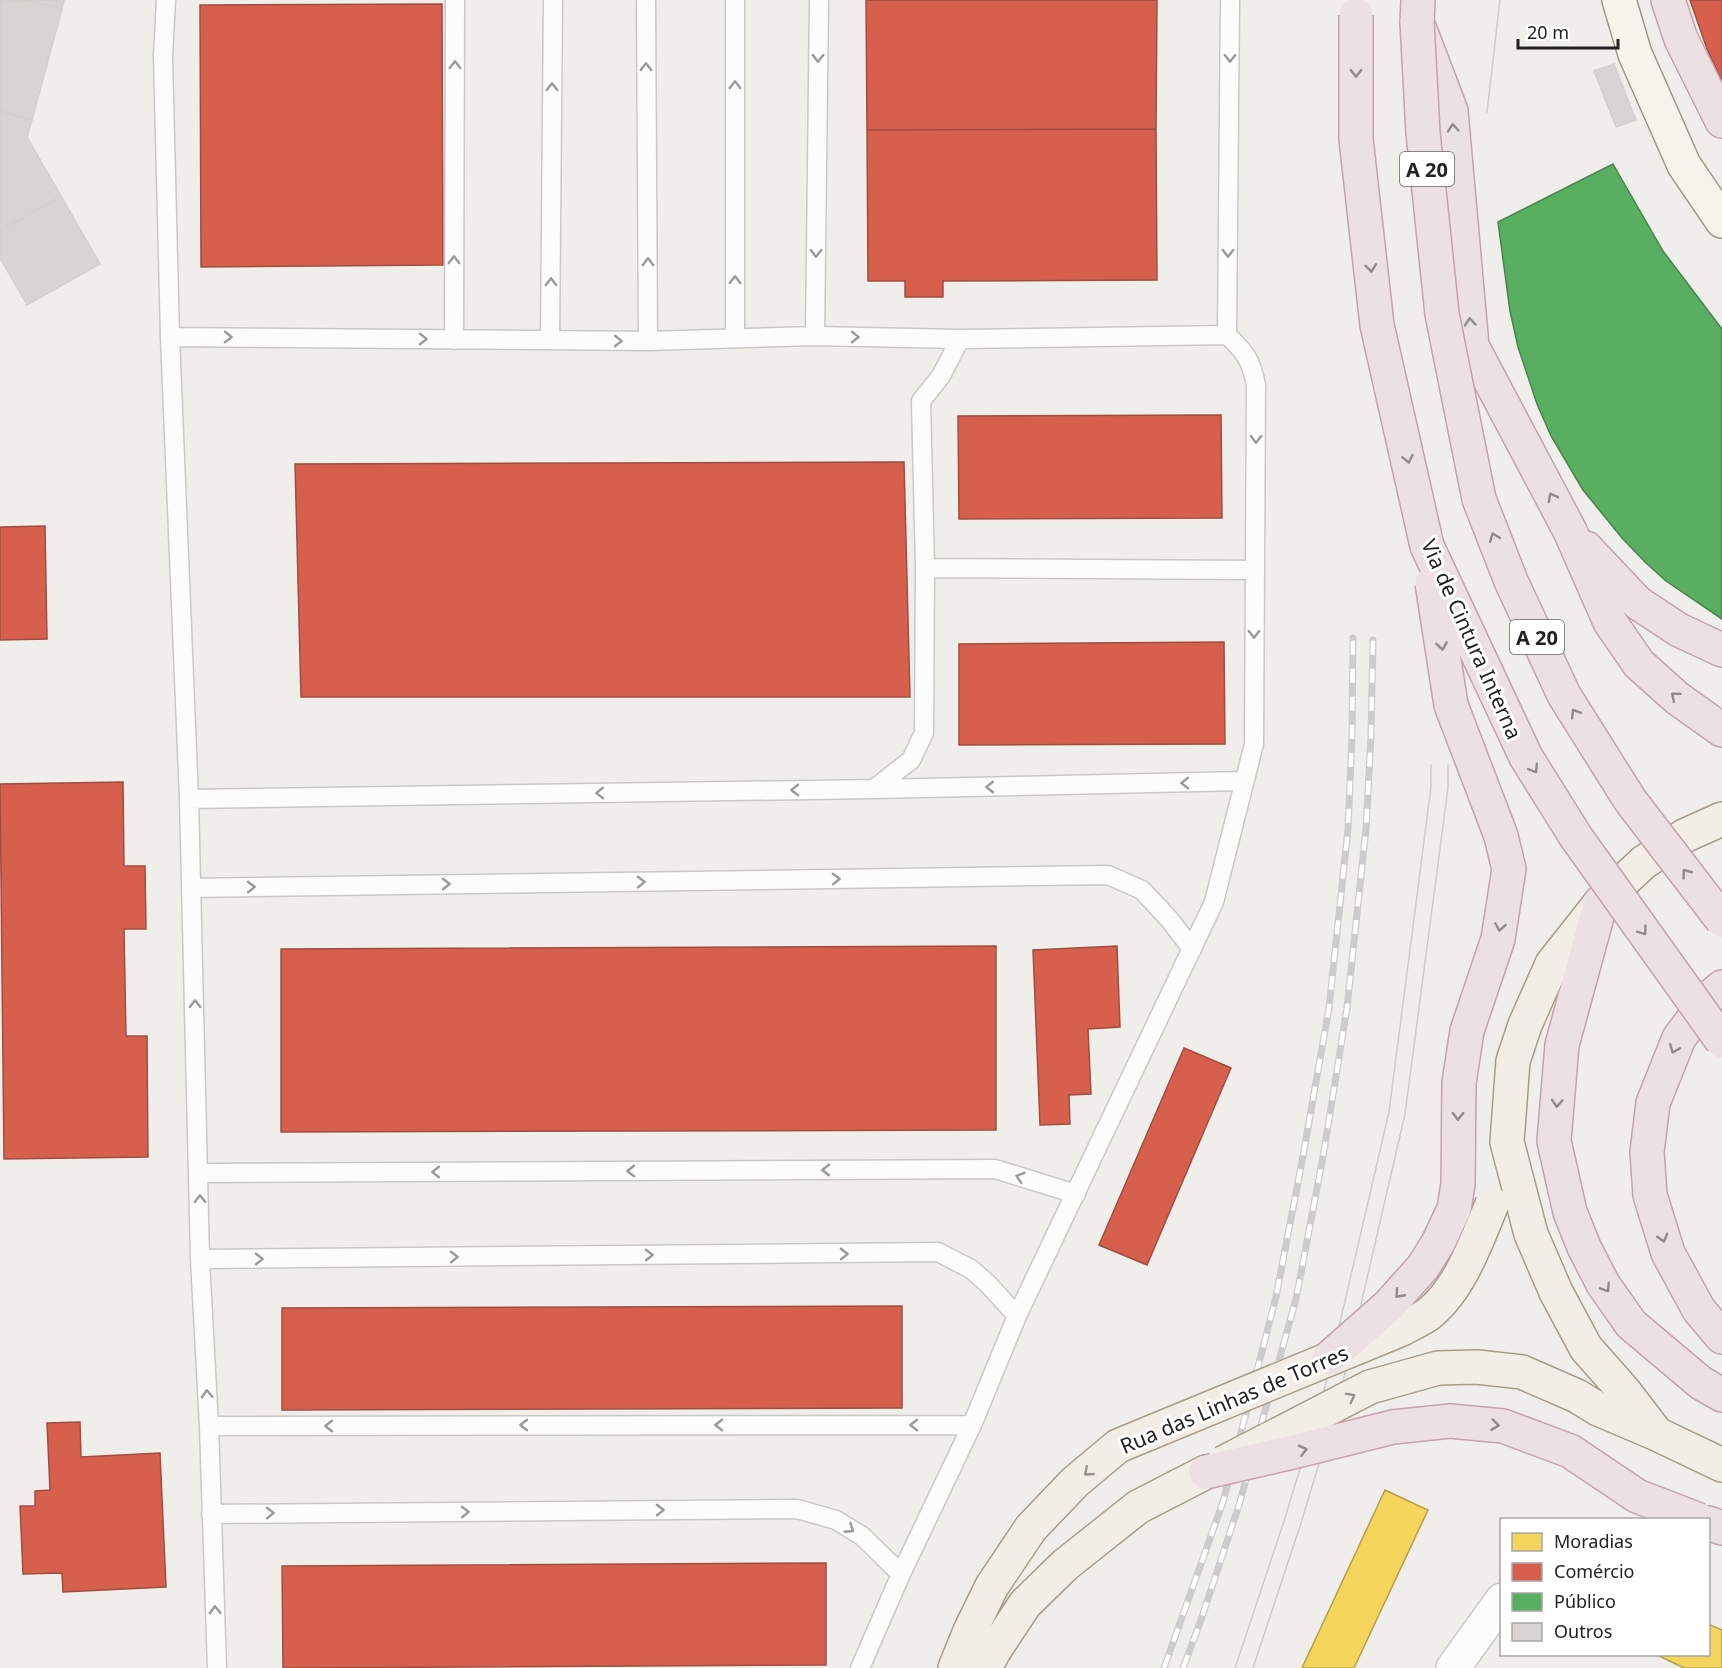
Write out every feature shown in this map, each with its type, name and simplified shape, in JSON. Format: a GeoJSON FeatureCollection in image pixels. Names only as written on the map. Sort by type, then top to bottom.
{"type":"FeatureCollection","features":[{"type":"Feature","properties":{"kind":"highway","name":"Via de Cintura Interna"},"geometry":{"type":"LineString","coordinates":[[1357,0],[1356,139],[1377,325],[1427,546],[1526,757],[1576,837],[1722,1041]]}},
{"type":"Feature","properties":{"kind":"highway"},"geometry":{"type":"LineString","coordinates":[[1668,0],[1681,39],[1722,121]]}},
{"type":"Feature","properties":{"kind":"highway"},"geometry":{"type":"LineString","coordinates":[[1418,11],[1451,111],[1472,346],[1570,531],[1610,622],[1639,664],[1677,698],[1722,730]]}},
{"type":"Feature","properties":{"kind":"highway","name":"A 20"},"geometry":{"type":"LineString","coordinates":[[1418,11],[1423,133],[1442,314],[1479,499],[1511,581],[1564,695],[1630,800],[1722,920]]}},
{"type":"Feature","properties":{"kind":"highway"},"geometry":{"type":"LineString","coordinates":[[1570,531],[1638,603],[1679,630],[1722,650]]}},
{"type":"Feature","properties":{"kind":"highway"},"geometry":{"type":"LineString","coordinates":[[1329,1358],[1389,1305],[1423,1267],[1438,1244],[1454,1209],[1458,1184],[1459,1083],[1467,1030],[1498,939],[1509,869],[1501,836],[1451,705],[1427,546]]}},
{"type":"Feature","properties":{"kind":"highway"},"geometry":{"type":"LineString","coordinates":[[1601,902],[1562,1045],[1554,1141],[1570,1212],[1584,1247],[1603,1284],[1631,1324],[1701,1383],[1722,1395]]}},
{"type":"Feature","properties":{"kind":"highway"},"geometry":{"type":"LineString","coordinates":[[1722,987],[1708,998],[1679,1038],[1653,1103],[1647,1152],[1650,1195],[1668,1253],[1699,1310],[1722,1337]]}},
{"type":"Feature","properties":{"kind":"highway"},"geometry":{"type":"LineString","coordinates":[[1206,1472],[1393,1426],[1450,1421],[1503,1426],[1570,1451],[1636,1496],[1694,1518]]}},
{"type":"Feature","properties":{"kind":"main road"},"geometry":{"type":"LineString","coordinates":[[1619,0],[1635,54],[1684,165],[1722,221]]}},
{"type":"Feature","properties":{"kind":"main road"},"geometry":{"type":"LineString","coordinates":[[1657,1434],[1624,1391],[1586,1348],[1556,1292],[1531,1234],[1507,1142],[1513,1062],[1525,1025],[1552,964],[1601,902],[1644,862],[1686,835],[1722,819]]}},
{"type":"Feature","properties":{"kind":"main road","name":"Rua das Linhas de Torres"},"geometry":{"type":"LineString","coordinates":[[955,1668],[992,1586],[1032,1528],[1075,1482],[1118,1446],[1402,1329],[1430,1312],[1452,1288],[1466,1265],[1492,1204],[1496,1170],[1507,1142]]}},
{"type":"Feature","properties":{"kind":"main road","name":"Rua das Linhas de Torres"},"geometry":{"type":"LineString","coordinates":[[985,1668],[1025,1604],[1065,1565],[1138,1507],[1370,1387],[1438,1368],[1477,1367],[1522,1372],[1722,1465]]}},
{"type":"Feature","properties":{"kind":"street"},"geometry":{"type":"LineString","coordinates":[[1453,1668],[1500,1603]]}},
{"type":"Feature","properties":{"kind":"lane"},"geometry":{"type":"LineString","coordinates":[[166,0],[163,57],[170,337],[189,799],[200,1259],[209,1426],[217,1668]]}},
{"type":"Feature","properties":{"kind":"lane"},"geometry":{"type":"LineString","coordinates":[[454,340],[455,0]]}},
{"type":"Feature","properties":{"kind":"lane"},"geometry":{"type":"LineString","coordinates":[[550,340],[553,0]]}},
{"type":"Feature","properties":{"kind":"lane"},"geometry":{"type":"LineString","coordinates":[[646,0],[648,341]]}},
{"type":"Feature","properties":{"kind":"lane"},"geometry":{"type":"LineString","coordinates":[[735,0],[735,338]]}},
{"type":"Feature","properties":{"kind":"lane"},"geometry":{"type":"LineString","coordinates":[[815,336],[819,0]]}},
{"type":"Feature","properties":{"kind":"lane"},"geometry":{"type":"LineString","coordinates":[[860,1668],[901,1574],[972,1425],[1017,1316],[1214,902],[1254,744],[1256,385],[1252,365],[1242,350],[1227,335],[1230,0]]}},
{"type":"Feature","properties":{"kind":"lane"},"geometry":{"type":"LineString","coordinates":[[170,337],[648,341],[815,336],[960,339],[1227,335]]}},
{"type":"Feature","properties":{"kind":"lane"},"geometry":{"type":"LineString","coordinates":[[873,789],[911,760],[924,733],[925,568],[921,401],[941,376],[960,339]]}},
{"type":"Feature","properties":{"kind":"lane"},"geometry":{"type":"LineString","coordinates":[[925,568],[1254,570]]}},
{"type":"Feature","properties":{"kind":"lane"},"geometry":{"type":"LineString","coordinates":[[189,799],[1243,781]]}},
{"type":"Feature","properties":{"kind":"lane"},"geometry":{"type":"LineString","coordinates":[[192,888],[1108,875],[1142,890],[1169,919],[1192,949]]}},
{"type":"Feature","properties":{"kind":"lane"},"geometry":{"type":"LineString","coordinates":[[199,1173],[995,1169],[1076,1194]]}},
{"type":"Feature","properties":{"kind":"lane"},"geometry":{"type":"LineString","coordinates":[[200,1259],[938,1252],[971,1269],[1017,1316]]}},
{"type":"Feature","properties":{"kind":"lane"},"geometry":{"type":"LineString","coordinates":[[209,1426],[972,1425]]}},
{"type":"Feature","properties":{"kind":"lane"},"geometry":{"type":"LineString","coordinates":[[211,1514],[797,1509],[836,1520],[862,1536],[901,1574]]}},
{"type":"Feature","properties":{"kind":"building: Moradias"},"geometry":{"type":"Polygon","coordinates":[[[1385,1490],[1428,1510],[1354,1668],[1302,1668],[1385,1490]]]}},
{"type":"Feature","properties":{"kind":"building: Moradias"},"geometry":{"type":"Polygon","coordinates":[[[1710,1625],[1722,1630],[1722,1668],[1684,1668],[1659,1656],[1710,1656],[1710,1625]]]}},
{"type":"Feature","properties":{"kind":"building: Comércio"},"geometry":{"type":"Polygon","coordinates":[[[866,0],[1157,0],[1156,129],[867,130],[866,0]]]}},
{"type":"Feature","properties":{"kind":"building: Comércio"},"geometry":{"type":"Polygon","coordinates":[[[1690,0],[1722,0],[1722,81],[1707,49],[1690,0]]]}},
{"type":"Feature","properties":{"kind":"building: Comércio"},"geometry":{"type":"Polygon","coordinates":[[[442,4],[443,265],[201,267],[200,5],[442,4]]]}},
{"type":"Feature","properties":{"kind":"building: Comércio"},"geometry":{"type":"Polygon","coordinates":[[[1156,129],[1157,280],[943,281],[943,297],[905,297],[905,281],[868,281],[867,130],[1156,129]]]}},
{"type":"Feature","properties":{"kind":"building: Comércio"},"geometry":{"type":"Polygon","coordinates":[[[1221,415],[1222,518],[959,519],[958,416],[1221,415]]]}},
{"type":"Feature","properties":{"kind":"building: Comércio"},"geometry":{"type":"Polygon","coordinates":[[[904,462],[910,697],[301,697],[295,464],[904,462]]]}},
{"type":"Feature","properties":{"kind":"building: Comércio"},"geometry":{"type":"Polygon","coordinates":[[[45,526],[47,639],[0,640],[0,527],[45,526]]]}},
{"type":"Feature","properties":{"kind":"building: Comércio"},"geometry":{"type":"Polygon","coordinates":[[[1224,642],[1225,744],[959,745],[959,644],[1224,642]]]}},
{"type":"Feature","properties":{"kind":"building: Comércio"},"geometry":{"type":"Polygon","coordinates":[[[123,782],[124,866],[145,866],[146,929],[124,929],[126,1036],[147,1036],[148,1157],[4,1159],[0,784],[123,782]]]}},
{"type":"Feature","properties":{"kind":"building: Comércio"},"geometry":{"type":"Polygon","coordinates":[[[996,946],[996,1130],[281,1132],[281,949],[996,946]]]}},
{"type":"Feature","properties":{"kind":"building: Comércio"},"geometry":{"type":"Polygon","coordinates":[[[1117,946],[1120,1027],[1088,1029],[1091,1094],[1069,1095],[1070,1124],[1040,1125],[1033,950],[1117,946]]]}},
{"type":"Feature","properties":{"kind":"building: Comércio"},"geometry":{"type":"Polygon","coordinates":[[[1184,1048],[1231,1068],[1147,1265],[1099,1245],[1184,1048]]]}},
{"type":"Feature","properties":{"kind":"building: Comércio"},"geometry":{"type":"Polygon","coordinates":[[[902,1306],[902,1408],[282,1410],[282,1308],[902,1306]]]}},
{"type":"Feature","properties":{"kind":"building: Comércio"},"geometry":{"type":"Polygon","coordinates":[[[80,1422],[81,1457],[160,1453],[166,1587],[63,1592],[62,1573],[23,1574],[20,1506],[35,1506],[35,1491],[50,1490],[47,1423],[80,1422]]]}},
{"type":"Feature","properties":{"kind":"building: Comércio"},"geometry":{"type":"Polygon","coordinates":[[[826,1563],[826,1665],[283,1668],[282,1566],[826,1563]]]}},
{"type":"Feature","properties":{"kind":"building: Público"},"geometry":{"type":"Polygon","coordinates":[[[1613,164],[1663,251],[1722,329],[1722,619],[1666,581],[1645,562],[1583,490],[1551,436],[1537,404],[1518,347],[1510,311],[1498,222],[1613,164]]]}},
{"type":"Feature","properties":{"kind":"building: Outros"},"geometry":{"type":"Polygon","coordinates":[[[0,0],[27,0],[62,9],[32,120],[0,111],[0,0]]]}},
{"type":"Feature","properties":{"kind":"building: Outros"},"geometry":{"type":"Polygon","coordinates":[[[27,0],[64,0],[62,9],[27,0]]]}},
{"type":"Feature","properties":{"kind":"building: Outros"},"geometry":{"type":"Polygon","coordinates":[[[1614,64],[1636,120],[1616,127],[1594,71],[1614,64]]]}},
{"type":"Feature","properties":{"kind":"building: Outros"},"geometry":{"type":"Polygon","coordinates":[[[0,111],[32,120],[27,137],[61,196],[0,231],[0,111]]]}},
{"type":"Feature","properties":{"kind":"building: Outros"},"geometry":{"type":"Polygon","coordinates":[[[61,196],[100,264],[27,305],[0,258],[0,231],[61,196]]]}},
{"type":"Feature","properties":{"kind":"tram line"},"geometry":{"type":"LineString","coordinates":[[1487,112],[1500,0]]}},
{"type":"Feature","properties":{"kind":"tram line"},"geometry":{"type":"LineString","coordinates":[[1235,1668],[1324,1391],[1389,1112],[1431,787],[1431,765]]}},
{"type":"Feature","properties":{"kind":"tram line"},"geometry":{"type":"LineString","coordinates":[[1253,1668],[1340,1395],[1405,1114],[1448,788],[1448,765]]}},
{"type":"Feature","properties":{"kind":"railway"},"geometry":{"type":"LineString","coordinates":[[1164,1668],[1223,1502],[1276,1297],[1303,1156],[1329,1008],[1348,829],[1353,638]]}},
{"type":"Feature","properties":{"kind":"railway"},"geometry":{"type":"LineString","coordinates":[[1183,1668],[1239,1505],[1296,1299],[1323,1157],[1347,1008],[1366,829],[1373,640]]}}]}
